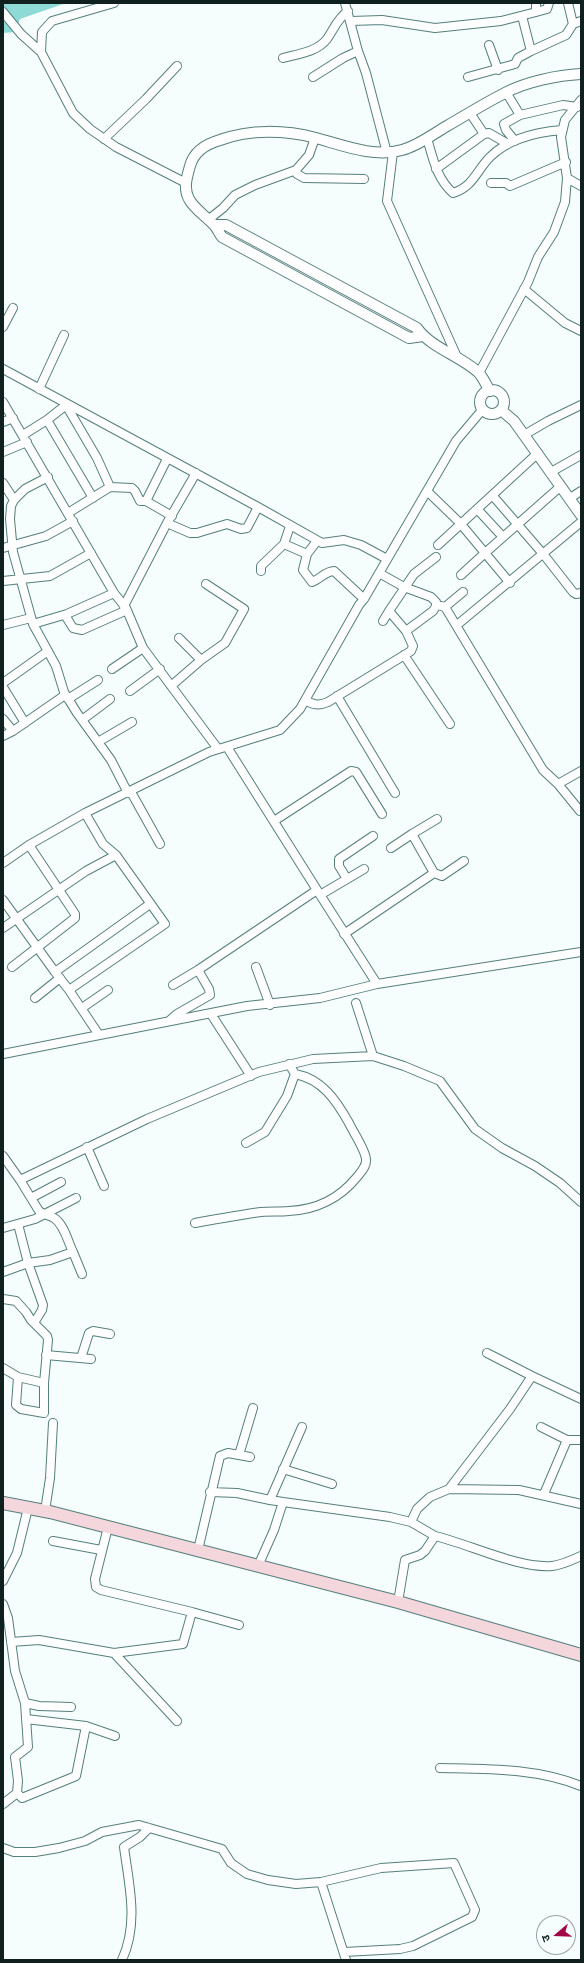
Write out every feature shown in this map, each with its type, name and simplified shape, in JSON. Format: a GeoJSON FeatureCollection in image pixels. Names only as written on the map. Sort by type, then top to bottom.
{"type":"FeatureCollection","features":[{"type":"Feature","properties":{"kind":"main road"},"geometry":{"type":"LineString","coordinates":[[3,1504],[45,1511],[198,1550],[398,1602],[581,1654]]}},
{"type":"Feature","properties":{"kind":"street"},"geometry":{"type":"LineString","coordinates":[[41,52],[42,32],[52,21],[114,3]]}},
{"type":"Feature","properties":{"kind":"street"},"geometry":{"type":"LineString","coordinates":[[345,3],[358,51],[390,153],[387,201],[457,357]]}},
{"type":"Feature","properties":{"kind":"street"},"geometry":{"type":"LineString","coordinates":[[536,3],[536,12]]}},
{"type":"Feature","properties":{"kind":"street"},"geometry":{"type":"LineString","coordinates":[[351,21],[382,20],[436,28],[501,21],[547,9],[549,3]]}},
{"type":"Feature","properties":{"kind":"street"},"geometry":{"type":"LineString","coordinates":[[468,77],[498,70],[515,64],[518,58],[566,35],[577,22],[568,3]]}},
{"type":"Feature","properties":{"kind":"street"},"geometry":{"type":"LineString","coordinates":[[283,58],[311,51],[323,44],[340,17],[348,11]]}},
{"type":"Feature","properties":{"kind":"street"},"geometry":{"type":"LineString","coordinates":[[3,12],[21,34],[41,52],[74,113],[90,129],[116,147],[186,183]]}},
{"type":"Feature","properties":{"kind":"street"},"geometry":{"type":"LineString","coordinates":[[522,16],[531,52]]}},
{"type":"Feature","properties":{"kind":"street"},"geometry":{"type":"LineString","coordinates":[[489,45],[498,70]]}},
{"type":"Feature","properties":{"kind":"street"},"geometry":{"type":"LineString","coordinates":[[313,77],[343,58],[358,51]]}},
{"type":"Feature","properties":{"kind":"street"},"geometry":{"type":"LineString","coordinates":[[104,139],[178,66]]}},
{"type":"Feature","properties":{"kind":"street"},"geometry":{"type":"LineString","coordinates":[[490,390],[485,393],[481,399],[483,409],[490,414],[501,410],[504,403],[502,395],[498,392],[490,390],[479,373],[457,357],[423,336],[417,328],[226,225],[212,223],[189,199],[185,188],[192,158],[200,150],[215,141],[234,136],[269,132],[315,138],[341,146],[390,153],[404,150],[506,92],[565,75],[581,74]]}},
{"type":"Feature","properties":{"kind":"street"},"geometry":{"type":"LineString","coordinates":[[506,92],[520,115]]}},
{"type":"Feature","properties":{"kind":"street"},"geometry":{"type":"LineString","coordinates":[[512,143],[504,124],[520,115],[563,105],[579,103]]}},
{"type":"Feature","properties":{"kind":"street"},"geometry":{"type":"LineString","coordinates":[[479,373],[524,289],[538,257],[554,232],[565,202],[567,178],[566,162],[560,137],[566,120],[579,103]]}},
{"type":"Feature","properties":{"kind":"street"},"geometry":{"type":"LineString","coordinates":[[470,113],[484,134]]}},
{"type":"Feature","properties":{"kind":"street"},"geometry":{"type":"LineString","coordinates":[[427,138],[436,169],[443,184],[453,194],[469,186],[490,157],[512,143],[534,134],[562,130]]}},
{"type":"Feature","properties":{"kind":"street"},"geometry":{"type":"LineString","coordinates":[[436,169],[484,134],[489,133],[512,143]]}},
{"type":"Feature","properties":{"kind":"street"},"geometry":{"type":"LineString","coordinates":[[212,223],[235,195],[255,185],[296,170],[309,154],[315,138]]}},
{"type":"Feature","properties":{"kind":"street"},"geometry":{"type":"LineString","coordinates":[[491,183],[506,183],[510,186],[566,162]]}},
{"type":"Feature","properties":{"kind":"street"},"geometry":{"type":"LineString","coordinates":[[296,170],[297,174],[304,178],[364,179]]}},
{"type":"Feature","properties":{"kind":"street"},"geometry":{"type":"LineString","coordinates":[[567,178],[581,186]]}},
{"type":"Feature","properties":{"kind":"street"},"geometry":{"type":"LineString","coordinates":[[524,289],[565,323],[581,331]]}},
{"type":"Feature","properties":{"kind":"street"},"geometry":{"type":"LineString","coordinates":[[3,327],[14,308]]}},
{"type":"Feature","properties":{"kind":"street"},"geometry":{"type":"LineString","coordinates":[[39,389],[64,334]]}},
{"type":"Feature","properties":{"kind":"street"},"geometry":{"type":"LineString","coordinates":[[3,369],[167,459],[196,473],[317,541],[322,543],[344,540],[361,545],[387,559]]}},
{"type":"Feature","properties":{"kind":"street"},"geometry":{"type":"LineString","coordinates":[[3,402],[48,477],[114,593],[125,608],[143,648],[160,669],[218,750]]}},
{"type":"Feature","properties":{"kind":"street"},"geometry":{"type":"LineString","coordinates":[[3,452],[25,439],[66,404]]}},
{"type":"Feature","properties":{"kind":"street"},"geometry":{"type":"LineString","coordinates":[[66,404],[97,458],[110,488]]}},
{"type":"Feature","properties":{"kind":"street"},"geometry":{"type":"LineString","coordinates":[[524,436],[548,420],[581,405]]}},
{"type":"Feature","properties":{"kind":"street"},"geometry":{"type":"LineString","coordinates":[[3,863],[29,845],[85,813],[209,752],[280,730],[300,709],[359,605],[364,599],[456,441],[483,409]]}},
{"type":"Feature","properties":{"kind":"street"},"geometry":{"type":"LineString","coordinates":[[501,410],[514,421],[581,515]]}},
{"type":"Feature","properties":{"kind":"street"},"geometry":{"type":"LineString","coordinates":[[3,422],[13,418]]}},
{"type":"Feature","properties":{"kind":"street"},"geometry":{"type":"LineString","coordinates":[[47,420],[93,498]]}},
{"type":"Feature","properties":{"kind":"street"},"geometry":{"type":"LineString","coordinates":[[438,545],[538,454]]}},
{"type":"Feature","properties":{"kind":"street"},"geometry":{"type":"LineString","coordinates":[[551,472],[581,455]]}},
{"type":"Feature","properties":{"kind":"street"},"geometry":{"type":"LineString","coordinates":[[146,502],[167,459]]}},
{"type":"Feature","properties":{"kind":"street"},"geometry":{"type":"LineString","coordinates":[[65,615],[72,628],[82,630],[125,608],[169,519],[196,473]]}},
{"type":"Feature","properties":{"kind":"street"},"geometry":{"type":"LineString","coordinates":[[48,477],[25,489],[14,500],[7,511],[20,579],[32,621],[56,666],[67,697],[112,760],[160,844]]}},
{"type":"Feature","properties":{"kind":"street"},"geometry":{"type":"LineString","coordinates":[[3,483],[14,500]]}},
{"type":"Feature","properties":{"kind":"street"},"geometry":{"type":"LineString","coordinates":[[461,575],[561,486]]}},
{"type":"Feature","properties":{"kind":"street"},"geometry":{"type":"LineString","coordinates":[[68,513],[110,488],[132,488],[140,501],[146,502],[190,533],[197,533],[227,524],[244,529],[247,528],[258,507]]}},
{"type":"Feature","properties":{"kind":"street"},"geometry":{"type":"LineString","coordinates":[[427,491],[460,524],[510,583]]}},
{"type":"Feature","properties":{"kind":"street"},"geometry":{"type":"LineString","coordinates":[[570,498],[581,491]]}},
{"type":"Feature","properties":{"kind":"street"},"geometry":{"type":"LineString","coordinates":[[493,496],[544,555],[572,592],[576,594],[581,593]]}},
{"type":"Feature","properties":{"kind":"street"},"geometry":{"type":"LineString","coordinates":[[478,510],[503,537]]}},
{"type":"Feature","properties":{"kind":"street"},"geometry":{"type":"LineString","coordinates":[[3,548],[46,536],[73,521]]}},
{"type":"Feature","properties":{"kind":"street"},"geometry":{"type":"LineString","coordinates":[[457,625],[544,555],[581,522]]}},
{"type":"Feature","properties":{"kind":"street"},"geometry":{"type":"LineString","coordinates":[[261,571],[261,566],[284,544],[290,526]]}},
{"type":"Feature","properties":{"kind":"street"},"geometry":{"type":"LineString","coordinates":[[317,541],[307,554],[303,570],[309,580],[315,581],[328,572],[334,571],[364,599]]}},
{"type":"Feature","properties":{"kind":"street"},"geometry":{"type":"LineString","coordinates":[[284,544],[307,554]]}},
{"type":"Feature","properties":{"kind":"street"},"geometry":{"type":"LineString","coordinates":[[3,581],[50,576],[91,553]]}},
{"type":"Feature","properties":{"kind":"street"},"geometry":{"type":"LineString","coordinates":[[383,621],[404,587],[417,570],[436,557]]}},
{"type":"Feature","properties":{"kind":"street"},"geometry":{"type":"LineString","coordinates":[[379,573],[404,587],[431,597],[436,602],[436,606],[433,611],[406,631]]}},
{"type":"Feature","properties":{"kind":"street"},"geometry":{"type":"LineString","coordinates":[[171,686],[201,660],[225,643],[244,608],[206,584]]}},
{"type":"Feature","properties":{"kind":"street"},"geometry":{"type":"LineString","coordinates":[[436,606],[445,607],[463,592]]}},
{"type":"Feature","properties":{"kind":"street"},"geometry":{"type":"LineString","coordinates":[[3,625],[65,615],[114,593]]}},
{"type":"Feature","properties":{"kind":"street"},"geometry":{"type":"LineString","coordinates":[[445,607],[543,770],[558,784],[580,811],[581,810]]}},
{"type":"Feature","properties":{"kind":"street"},"geometry":{"type":"LineString","coordinates":[[305,700],[312,704],[321,705],[404,655],[413,648],[406,631],[389,611]]}},
{"type":"Feature","properties":{"kind":"street"},"geometry":{"type":"LineString","coordinates":[[179,638],[201,660]]}},
{"type":"Feature","properties":{"kind":"street"},"geometry":{"type":"LineString","coordinates":[[112,669],[143,648]]}},
{"type":"Feature","properties":{"kind":"street"},"geometry":{"type":"LineString","coordinates":[[3,683],[48,651]]}},
{"type":"Feature","properties":{"kind":"street"},"geometry":{"type":"LineString","coordinates":[[404,655],[450,724]]}},
{"type":"Feature","properties":{"kind":"street"},"geometry":{"type":"LineString","coordinates":[[130,691],[160,669]]}},
{"type":"Feature","properties":{"kind":"street"},"geometry":{"type":"LineString","coordinates":[[3,736],[98,680]]}},
{"type":"Feature","properties":{"kind":"street"},"geometry":{"type":"LineString","coordinates":[[3,687],[25,723]]}},
{"type":"Feature","properties":{"kind":"street"},"geometry":{"type":"LineString","coordinates":[[337,696],[395,793]]}},
{"type":"Feature","properties":{"kind":"street"},"geometry":{"type":"LineString","coordinates":[[82,720],[110,699]]}},
{"type":"Feature","properties":{"kind":"street"},"geometry":{"type":"LineString","coordinates":[[3,719],[13,731]]}},
{"type":"Feature","properties":{"kind":"street"},"geometry":{"type":"LineString","coordinates":[[98,742],[132,722]]}},
{"type":"Feature","properties":{"kind":"street"},"geometry":{"type":"LineString","coordinates":[[227,747],[377,984]]}},
{"type":"Feature","properties":{"kind":"street"},"geometry":{"type":"LineString","coordinates":[[558,784],[581,771]]}},
{"type":"Feature","properties":{"kind":"street"},"geometry":{"type":"LineString","coordinates":[[274,822],[351,772],[356,772],[382,814]]}},
{"type":"Feature","properties":{"kind":"street"},"geometry":{"type":"LineString","coordinates":[[69,990],[165,924],[116,855],[103,844],[85,813]]}},
{"type":"Feature","properties":{"kind":"street"},"geometry":{"type":"LineString","coordinates":[[391,848],[437,819]]}},
{"type":"Feature","properties":{"kind":"street"},"geometry":{"type":"LineString","coordinates":[[412,834],[434,873],[442,876],[464,861]]}},
{"type":"Feature","properties":{"kind":"street"},"geometry":{"type":"LineString","coordinates":[[347,879],[339,866],[339,859],[373,836]]}},
{"type":"Feature","properties":{"kind":"street"},"geometry":{"type":"LineString","coordinates":[[12,968],[75,918],[76,914],[29,845]]}},
{"type":"Feature","properties":{"kind":"street"},"geometry":{"type":"LineString","coordinates":[[3,928],[59,891],[86,871],[116,855]]}},
{"type":"Feature","properties":{"kind":"street"},"geometry":{"type":"LineString","coordinates":[[173,985],[318,893],[364,869]]}},
{"type":"Feature","properties":{"kind":"street"},"geometry":{"type":"LineString","coordinates":[[344,934],[434,873]]}},
{"type":"Feature","properties":{"kind":"street"},"geometry":{"type":"LineString","coordinates":[[3,900],[82,1008],[99,1035]]}},
{"type":"Feature","properties":{"kind":"street"},"geometry":{"type":"LineString","coordinates":[[35,998],[58,975],[150,904]]}},
{"type":"Feature","properties":{"kind":"street"},"geometry":{"type":"LineString","coordinates":[[3,1054],[247,1006],[270,1005],[320,998],[377,984],[581,952]]}},
{"type":"Feature","properties":{"kind":"street"},"geometry":{"type":"LineString","coordinates":[[256,967],[270,1005]]}},
{"type":"Feature","properties":{"kind":"street"},"geometry":{"type":"LineString","coordinates":[[169,1021],[177,1014],[210,995],[209,990],[198,970]]}},
{"type":"Feature","properties":{"kind":"street"},"geometry":{"type":"LineString","coordinates":[[82,1008],[108,990]]}},
{"type":"Feature","properties":{"kind":"street"},"geometry":{"type":"LineString","coordinates":[[356,1003],[373,1056]]}},
{"type":"Feature","properties":{"kind":"street"},"geometry":{"type":"LineString","coordinates":[[211,1014],[251,1076]]}},
{"type":"Feature","properties":{"kind":"street"},"geometry":{"type":"LineString","coordinates":[[20,1180],[147,1119],[259,1072],[312,1059],[373,1056],[404,1066],[440,1081],[476,1129],[502,1148],[535,1166],[560,1183],[581,1202]]}},
{"type":"Feature","properties":{"kind":"street"},"geometry":{"type":"LineString","coordinates":[[289,1064],[295,1074]]}},
{"type":"Feature","properties":{"kind":"street"},"geometry":{"type":"LineString","coordinates":[[246,1143],[265,1132],[286,1096],[295,1074]]}},
{"type":"Feature","properties":{"kind":"street"},"geometry":{"type":"LineString","coordinates":[[195,1223],[261,1212],[308,1210],[341,1194],[364,1169],[366,1159],[363,1150],[344,1114],[333,1098],[323,1086],[308,1076],[295,1074]]}},
{"type":"Feature","properties":{"kind":"street"},"geometry":{"type":"LineString","coordinates":[[87,1147],[104,1186]]}},
{"type":"Feature","properties":{"kind":"street"},"geometry":{"type":"LineString","coordinates":[[3,1156],[39,1211],[44,1215],[53,1217],[59,1223],[82,1274]]}},
{"type":"Feature","properties":{"kind":"street"},"geometry":{"type":"LineString","coordinates":[[31,1198],[61,1182]]}},
{"type":"Feature","properties":{"kind":"street"},"geometry":{"type":"LineString","coordinates":[[3,1228],[44,1215],[76,1198]]}},
{"type":"Feature","properties":{"kind":"street"},"geometry":{"type":"LineString","coordinates":[[18,1224],[28,1263],[43,1305],[42,1310],[34,1323]]}},
{"type":"Feature","properties":{"kind":"street"},"geometry":{"type":"LineString","coordinates":[[3,1272],[28,1263],[50,1260],[73,1252]]}},
{"type":"Feature","properties":{"kind":"street"},"geometry":{"type":"LineString","coordinates":[[3,1299],[16,1301],[47,1336],[44,1382],[44,1413],[21,1409],[16,1405],[18,1377]]}},
{"type":"Feature","properties":{"kind":"street"},"geometry":{"type":"LineString","coordinates":[[81,1358],[89,1333],[93,1331],[110,1334]]}},
{"type":"Feature","properties":{"kind":"street"},"geometry":{"type":"LineString","coordinates":[[486,1353],[581,1399]]}},
{"type":"Feature","properties":{"kind":"street"},"geometry":{"type":"LineString","coordinates":[[46,1355],[91,1359]]}},
{"type":"Feature","properties":{"kind":"street"},"geometry":{"type":"LineString","coordinates":[[3,1368],[18,1377],[44,1382]]}},
{"type":"Feature","properties":{"kind":"street"},"geometry":{"type":"LineString","coordinates":[[449,1489],[510,1409],[532,1376]]}},
{"type":"Feature","properties":{"kind":"street"},"geometry":{"type":"LineString","coordinates":[[239,1455],[253,1408]]}},
{"type":"Feature","properties":{"kind":"street"},"geometry":{"type":"LineString","coordinates":[[45,1511],[50,1478],[53,1423]]}},
{"type":"Feature","properties":{"kind":"street"},"geometry":{"type":"LineString","coordinates":[[270,1500],[302,1427]]}},
{"type":"Feature","properties":{"kind":"street"},"geometry":{"type":"LineString","coordinates":[[541,1427],[567,1440],[581,1440]]}},
{"type":"Feature","properties":{"kind":"street"},"geometry":{"type":"LineString","coordinates":[[544,1494],[567,1440]]}},
{"type":"Feature","properties":{"kind":"street"},"geometry":{"type":"LineString","coordinates":[[198,1550],[210,1492],[220,1456],[228,1453],[250,1457]]}},
{"type":"Feature","properties":{"kind":"street"},"geometry":{"type":"LineString","coordinates":[[283,1469],[332,1484]]}},
{"type":"Feature","properties":{"kind":"street"},"geometry":{"type":"LineString","coordinates":[[411,1522],[417,1509],[430,1497],[449,1489],[519,1490],[544,1494],[581,1504]]}},
{"type":"Feature","properties":{"kind":"street"},"geometry":{"type":"LineString","coordinates":[[210,1492],[237,1493],[283,1502],[390,1516],[411,1522],[435,1536],[518,1561],[538,1565],[558,1565],[581,1556]]}},
{"type":"Feature","properties":{"kind":"street"},"geometry":{"type":"LineString","coordinates":[[258,1566],[274,1530],[283,1502]]}},
{"type":"Feature","properties":{"kind":"street"},"geometry":{"type":"LineString","coordinates":[[3,1581],[17,1553],[28,1508]]}},
{"type":"Feature","properties":{"kind":"street"},"geometry":{"type":"LineString","coordinates":[[108,1527],[94,1579],[96,1587],[101,1590],[239,1625]]}},
{"type":"Feature","properties":{"kind":"street"},"geometry":{"type":"LineString","coordinates":[[398,1602],[405,1560],[420,1555],[425,1551],[435,1536]]}},
{"type":"Feature","properties":{"kind":"street"},"geometry":{"type":"LineString","coordinates":[[53,1541],[101,1550]]}},
{"type":"Feature","properties":{"kind":"street"},"geometry":{"type":"LineString","coordinates":[[3,1604],[8,1618],[6,1633],[11,1642],[15,1671],[25,1703],[28,1747],[15,1757],[18,1781],[17,1793],[3,1804]]}},
{"type":"Feature","properties":{"kind":"street"},"geometry":{"type":"LineString","coordinates":[[11,1642],[39,1640],[114,1653],[183,1644],[192,1612]]}},
{"type":"Feature","properties":{"kind":"street"},"geometry":{"type":"LineString","coordinates":[[114,1653],[177,1721]]}},
{"type":"Feature","properties":{"kind":"street"},"geometry":{"type":"LineString","coordinates":[[25,1703],[39,1706],[71,1707]]}},
{"type":"Feature","properties":{"kind":"street"},"geometry":{"type":"LineString","coordinates":[[26,1720],[86,1726],[115,1736]]}},
{"type":"Feature","properties":{"kind":"street"},"geometry":{"type":"LineString","coordinates":[[17,1793],[22,1798],[76,1776],[86,1726]]}},
{"type":"Feature","properties":{"kind":"street"},"geometry":{"type":"LineString","coordinates":[[440,1768],[508,1770],[538,1773],[581,1786]]}},
{"type":"Feature","properties":{"kind":"street"},"geometry":{"type":"LineString","coordinates":[[3,1848],[14,1852],[35,1852],[85,1841],[102,1832],[139,1825],[222,1849],[231,1863],[247,1874],[268,1880],[296,1884],[321,1882],[381,1868],[451,1862],[456,1866],[475,1910],[472,1917],[413,1946],[345,1956],[321,1882]]}},
{"type":"Feature","properties":{"kind":"street"},"geometry":{"type":"LineString","coordinates":[[122,1960],[132,1933],[130,1883],[124,1846],[140,1837],[149,1828]]}},
{"type":"Feature","properties":{"kind":"water"},"geometry":{"type":"Polygon","coordinates":[[[3,3],[66,3],[20,19],[16,32],[3,33],[3,3]]]}}]}
